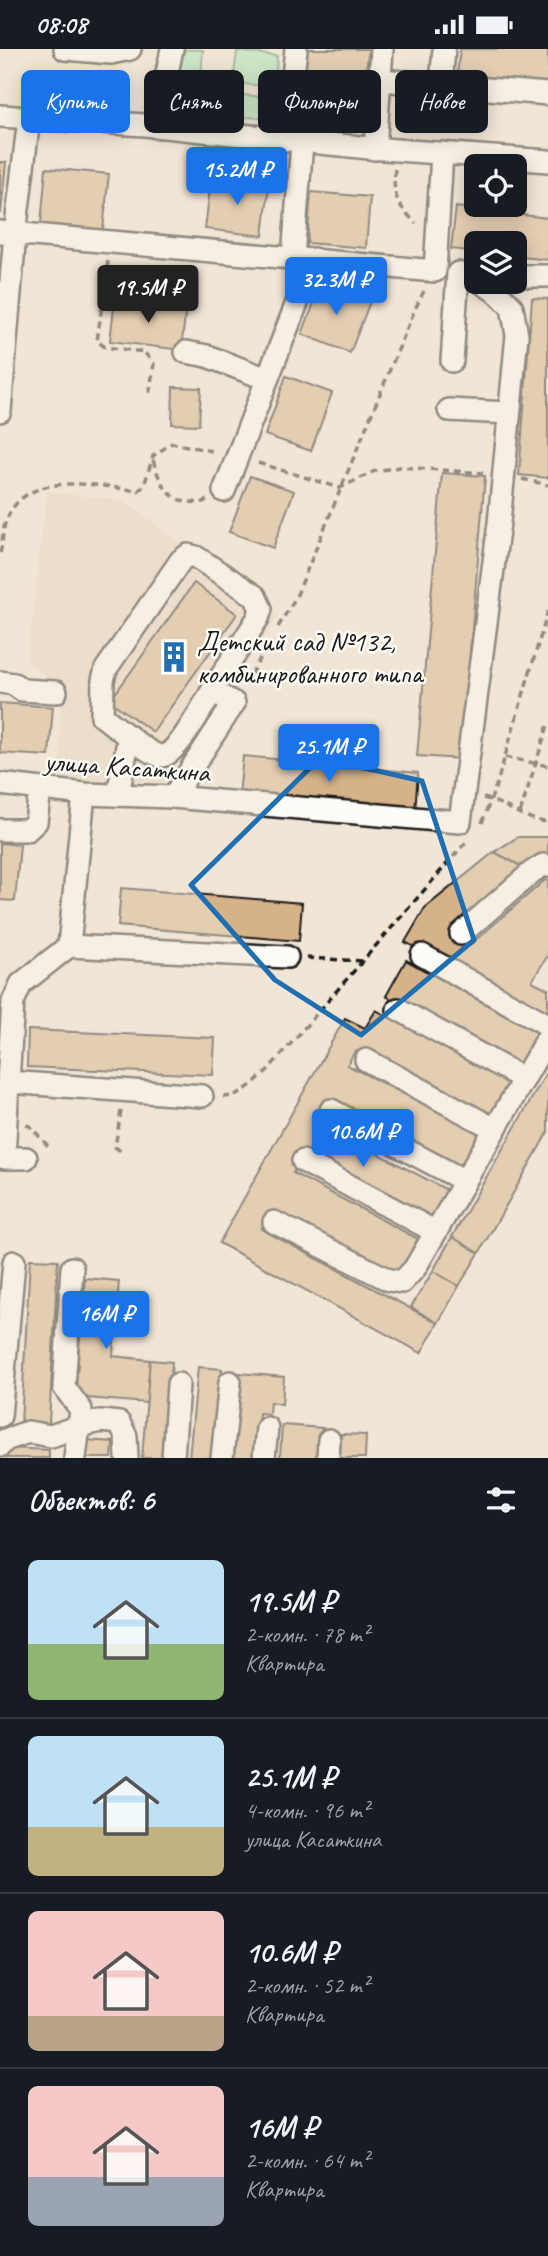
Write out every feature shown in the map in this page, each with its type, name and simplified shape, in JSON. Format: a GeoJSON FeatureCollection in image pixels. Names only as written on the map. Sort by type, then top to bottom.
{"type":"FeatureCollection","features":[{"type":"Feature","properties":{"kind":"street"},"geometry":{"type":"LineString","coordinates":[[65,49],[111,53],[130,49]]}},
{"type":"Feature","properties":{"kind":"street"},"geometry":{"type":"LineString","coordinates":[[168,70],[172,49]]}},
{"type":"Feature","properties":{"kind":"street"},"geometry":{"type":"LineString","coordinates":[[224,491],[267,379],[303,258],[294,141],[296,49]]}},
{"type":"Feature","properties":{"kind":"street"},"geometry":{"type":"LineString","coordinates":[[381,70],[382,49]]}},
{"type":"Feature","properties":{"kind":"street"},"geometry":{"type":"LineString","coordinates":[[442,70],[444,49]]}},
{"type":"Feature","properties":{"kind":"street"},"geometry":{"type":"LineString","coordinates":[[488,89],[548,94]]}},
{"type":"Feature","properties":{"kind":"street"},"geometry":{"type":"LineString","coordinates":[[0,116],[21,117]]}},
{"type":"Feature","properties":{"kind":"street"},"geometry":{"type":"LineString","coordinates":[[0,411],[8,233],[26,133]]}},
{"type":"Feature","properties":{"kind":"street"},"geometry":{"type":"LineString","coordinates":[[215,133],[375,149],[548,161]]}},
{"type":"Feature","properties":{"kind":"street"},"geometry":{"type":"LineString","coordinates":[[375,149],[376,133]]}},
{"type":"Feature","properties":{"kind":"street"},"geometry":{"type":"LineString","coordinates":[[435,271],[442,153]]}},
{"type":"Feature","properties":{"kind":"street"},"geometry":{"type":"LineString","coordinates":[[8,233],[303,258],[464,276]]}},
{"type":"Feature","properties":{"kind":"street"},"geometry":{"type":"LineString","coordinates":[[527,276],[548,276]]}},
{"type":"Feature","properties":{"kind":"street"},"geometry":{"type":"LineString","coordinates":[[452,361],[469,294]]}},
{"type":"Feature","properties":{"kind":"street"},"geometry":{"type":"LineString","coordinates":[[471,828],[517,335],[512,307],[499,294]]}},
{"type":"Feature","properties":{"kind":"street"},"geometry":{"type":"LineString","coordinates":[[186,352],[207,356],[267,379]]}},
{"type":"Feature","properties":{"kind":"street"},"geometry":{"type":"LineString","coordinates":[[449,410],[509,413]]}},
{"type":"Feature","properties":{"kind":"street"},"geometry":{"type":"LineString","coordinates":[[188,555],[196,557],[255,596],[261,609],[212,691],[176,748],[166,755],[159,756],[102,716],[106,669],[181,560],[188,555]]}},
{"type":"Feature","properties":{"kind":"street"},"geometry":{"type":"LineString","coordinates":[[0,682],[14,684],[22,690],[56,692]]}},
{"type":"Feature","properties":{"kind":"street"},"geometry":{"type":"LineString","coordinates":[[173,796],[234,703],[212,691]]}},
{"type":"Feature","properties":{"kind":"street"},"geometry":{"type":"LineString","coordinates":[[118,795],[129,736]]}},
{"type":"Feature","properties":{"kind":"street","name":"улица Касаткина"},"geometry":{"type":"LineString","coordinates":[[0,784],[84,794],[173,796],[471,828]]}},
{"type":"Feature","properties":{"kind":"street"},"geometry":{"type":"LineString","coordinates":[[0,830],[27,830],[36,822],[40,789]]}},
{"type":"Feature","properties":{"kind":"street"},"geometry":{"type":"LineString","coordinates":[[69,946],[84,794]]}},
{"type":"Feature","properties":{"kind":"street"},"geometry":{"type":"LineString","coordinates":[[461,935],[532,872],[543,865],[548,866]]}},
{"type":"Feature","properties":{"kind":"street"},"geometry":{"type":"LineString","coordinates":[[26,1159],[4,1158],[13,1002],[21,984],[69,946],[287,957]]}},
{"type":"Feature","properties":{"kind":"street"},"geometry":{"type":"LineString","coordinates":[[422,955],[548,1025]]}},
{"type":"Feature","properties":{"kind":"street"},"geometry":{"type":"LineString","coordinates":[[397,1009],[524,1079]]}},
{"type":"Feature","properties":{"kind":"street"},"geometry":{"type":"LineString","coordinates":[[274,1222],[389,1280],[402,1282],[415,1268],[548,1037]]}},
{"type":"Feature","properties":{"kind":"street"},"geometry":{"type":"LineString","coordinates":[[366,1060],[495,1129]]}},
{"type":"Feature","properties":{"kind":"street"},"geometry":{"type":"LineString","coordinates":[[8,1082],[202,1096]]}},
{"type":"Feature","properties":{"kind":"street"},"geometry":{"type":"LineString","coordinates":[[331,1110],[466,1181]]}},
{"type":"Feature","properties":{"kind":"street"},"geometry":{"type":"LineString","coordinates":[[303,1161],[436,1232]]}},
{"type":"Feature","properties":{"kind":"street"},"geometry":{"type":"LineString","coordinates":[[0,1416],[14,1262]]}},
{"type":"Feature","properties":{"kind":"street"},"geometry":{"type":"LineString","coordinates":[[72,1268],[64,1387],[81,1411],[75,1458]]}},
{"type":"Feature","properties":{"kind":"street"},"geometry":{"type":"LineString","coordinates":[[222,1458],[230,1382]]}},
{"type":"Feature","properties":{"kind":"street"},"geometry":{"type":"LineString","coordinates":[[173,1458],[178,1384]]}},
{"type":"Feature","properties":{"kind":"street"},"geometry":{"type":"LineString","coordinates":[[0,1446],[5,1440],[28,1433],[51,1436],[101,1421],[119,1423],[126,1436],[127,1458]]}},
{"type":"Feature","properties":{"kind":"street"},"geometry":{"type":"LineString","coordinates":[[264,1458],[267,1428]]}},
{"type":"Feature","properties":{"kind":"path"},"geometry":{"type":"LineString","coordinates":[[396,163],[393,190],[403,211],[437,242]]}},
{"type":"Feature","properties":{"kind":"path"},"geometry":{"type":"LineString","coordinates":[[111,242],[97,341],[104,347],[144,352],[154,364],[149,396]]}},
{"type":"Feature","properties":{"kind":"path"},"geometry":{"type":"LineString","coordinates":[[275,633],[296,597],[415,309],[435,271]]}},
{"type":"Feature","properties":{"kind":"path"},"geometry":{"type":"LineString","coordinates":[[0,553],[6,521],[17,503],[44,486],[84,483],[138,491],[144,486],[153,458],[172,443],[237,456],[340,488],[374,471],[400,467],[503,475]]}},
{"type":"Feature","properties":{"kind":"path"},"geometry":{"type":"LineString","coordinates":[[153,458],[158,479],[173,498],[180,502],[202,503],[224,491]]}},
{"type":"Feature","properties":{"kind":"path"},"geometry":{"type":"LineString","coordinates":[[202,1096],[232,1097],[249,1087],[267,1071],[362,961],[492,800],[548,611]]}},
{"type":"Feature","properties":{"kind":"path"},"geometry":{"type":"LineString","coordinates":[[234,703],[268,645]]}},
{"type":"Feature","properties":{"kind":"path"},"geometry":{"type":"LineString","coordinates":[[520,813],[548,725]]}},
{"type":"Feature","properties":{"kind":"path"},"geometry":{"type":"LineString","coordinates":[[505,757],[548,766]]}},
{"type":"Feature","properties":{"kind":"path"},"geometry":{"type":"LineString","coordinates":[[492,800],[538,822],[548,822]]}},
{"type":"Feature","properties":{"kind":"path"},"geometry":{"type":"LineString","coordinates":[[287,957],[362,961]]}},
{"type":"Feature","properties":{"kind":"path"},"geometry":{"type":"LineString","coordinates":[[123,1153],[115,1147],[124,1090]]}},
{"type":"Feature","properties":{"kind":"path"},"geometry":{"type":"LineString","coordinates":[[30,1126],[48,1146]]}},
{"type":"Feature","properties":{"kind":"highlighted area"},"geometry":{"type":"Polygon","coordinates":[[[320,758],[422,781],[474,940],[361,1035],[275,980],[191,885],[320,758]]]}},
{"type":"Feature","properties":{"kind":"shaded area"},"geometry":{"type":"Polygon","coordinates":[[[47,491],[125,501],[278,617],[153,798],[59,787],[61,688],[27,662],[47,491]]]}},
{"type":"Feature","properties":{"kind":"green space"},"geometry":{"type":"Polygon","coordinates":[[[163,49],[203,50],[202,70],[156,70],[163,49]]]}},
{"type":"Feature","properties":{"kind":"green space"},"geometry":{"type":"Polygon","coordinates":[[[237,51],[277,56],[276,70],[258,70],[258,85],[244,84],[244,70],[235,70],[237,51]]]}},
{"type":"Feature","properties":{"kind":"green space"},"geometry":{"type":"Polygon","coordinates":[[[244,95],[258,97],[258,118],[244,117],[244,95]]]}},
{"type":"Feature","properties":{"kind":"building"},"geometry":{"type":"Polygon","coordinates":[[[302,49],[369,49],[366,70],[300,70],[302,49]]]}},
{"type":"Feature","properties":{"kind":"building"},"geometry":{"type":"Polygon","coordinates":[[[460,49],[548,49],[548,87],[488,80],[488,70],[458,70],[460,49]]]}},
{"type":"Feature","properties":{"kind":"building"},"geometry":{"type":"Polygon","coordinates":[[[0,162],[6,162],[1,213],[0,213],[0,162]]]}},
{"type":"Feature","properties":{"kind":"building"},"geometry":{"type":"Polygon","coordinates":[[[46,168],[109,174],[103,230],[41,224],[46,168]]]}},
{"type":"Feature","properties":{"kind":"building"},"geometry":{"type":"Polygon","coordinates":[[[211,179],[269,186],[263,236],[205,229],[211,179]]]}},
{"type":"Feature","properties":{"kind":"building"},"geometry":{"type":"Polygon","coordinates":[[[311,192],[370,197],[366,248],[307,243],[311,192]]]}},
{"type":"Feature","properties":{"kind":"building"},"geometry":{"type":"Polygon","coordinates":[[[456,207],[464,208],[464,217],[527,215],[548,218],[548,260],[527,258],[527,231],[464,231],[464,251],[451,249],[456,207]]]}},
{"type":"Feature","properties":{"kind":"building"},"geometry":{"type":"Polygon","coordinates":[[[323,280],[371,299],[350,353],[302,334],[323,280]]]}},
{"type":"Feature","properties":{"kind":"building"},"geometry":{"type":"Polygon","coordinates":[[[532,298],[548,299],[548,478],[519,475],[532,298]]]}},
{"type":"Feature","properties":{"kind":"building"},"geometry":{"type":"Polygon","coordinates":[[[115,299],[186,308],[181,350],[110,341],[115,299]]]}},
{"type":"Feature","properties":{"kind":"building"},"geometry":{"type":"Polygon","coordinates":[[[286,376],[332,393],[311,451],[265,435],[286,376]]]}},
{"type":"Feature","properties":{"kind":"building"},"geometry":{"type":"Polygon","coordinates":[[[173,387],[201,388],[199,425],[172,424],[173,387]]]}},
{"type":"Feature","properties":{"kind":"building"},"geometry":{"type":"Polygon","coordinates":[[[442,473],[485,476],[461,759],[417,756],[442,473]]]}},
{"type":"Feature","properties":{"kind":"building"},"geometry":{"type":"Polygon","coordinates":[[[250,476],[294,491],[273,548],[229,532],[250,476]]]}},
{"type":"Feature","properties":{"kind":"building","name":"Детский сад №132, комбинированного типа"},"geometry":{"type":"Polygon","coordinates":[[[194,583],[237,614],[153,732],[110,701],[194,583]]]}},
{"type":"Feature","properties":{"kind":"building"},"geometry":{"type":"Polygon","coordinates":[[[0,703],[53,707],[49,756],[0,753],[0,703]]]}},
{"type":"Feature","properties":{"kind":"building"},"geometry":{"type":"Polygon","coordinates":[[[243,756],[418,773],[415,812],[239,795],[243,756]]]}},
{"type":"Feature","properties":{"kind":"building"},"geometry":{"type":"Polygon","coordinates":[[[518,837],[548,837],[548,857],[528,870],[494,852],[518,837]]]}},
{"type":"Feature","properties":{"kind":"building"},"geometry":{"type":"Polygon","coordinates":[[[0,843],[20,845],[15,901],[0,900],[0,843]]]}},
{"type":"Feature","properties":{"kind":"building"},"geometry":{"type":"Polygon","coordinates":[[[494,852],[528,870],[455,937],[470,945],[545,880],[548,881],[548,955],[532,981],[548,989],[548,1013],[545,1017],[405,942],[425,908],[494,852]]]}},
{"type":"Feature","properties":{"kind":"building"},"geometry":{"type":"Polygon","coordinates":[[[121,888],[302,903],[299,941],[118,926],[121,888]]]}},
{"type":"Feature","properties":{"kind":"building"},"geometry":{"type":"Polygon","coordinates":[[[406,960],[538,1033],[519,1069],[386,996],[406,960]]]}},
{"type":"Feature","properties":{"kind":"building"},"geometry":{"type":"Polygon","coordinates":[[[376,1010],[509,1084],[489,1119],[355,1051],[347,1065],[483,1134],[463,1167],[328,1100],[316,1121],[449,1191],[431,1224],[302,1156],[293,1173],[420,1240],[399,1277],[272,1213],[261,1229],[438,1323],[421,1353],[219,1243],[345,1018],[365,1028],[376,1010]]]}},
{"type":"Feature","properties":{"kind":"building"},"geometry":{"type":"Polygon","coordinates":[[[28,1030],[215,1038],[213,1075],[27,1067],[28,1030]]]}},
{"type":"Feature","properties":{"kind":"building"},"geometry":{"type":"Polygon","coordinates":[[[548,1070],[548,1132],[479,1253],[452,1237],[548,1070]]]}},
{"type":"Feature","properties":{"kind":"building"},"geometry":{"type":"Polygon","coordinates":[[[452,1237],[479,1253],[459,1286],[433,1271],[452,1237]]]}},
{"type":"Feature","properties":{"kind":"building"},"geometry":{"type":"Polygon","coordinates":[[[30,1259],[58,1260],[49,1424],[21,1423],[30,1259]]]}},
{"type":"Feature","properties":{"kind":"building"},"geometry":{"type":"Polygon","coordinates":[[[433,1271],[459,1286],[438,1323],[411,1307],[433,1271]]]}},
{"type":"Feature","properties":{"kind":"building"},"geometry":{"type":"Polygon","coordinates":[[[85,1278],[119,1281],[113,1356],[150,1360],[147,1403],[75,1397],[85,1278]]]}},
{"type":"Feature","properties":{"kind":"building"},"geometry":{"type":"Polygon","coordinates":[[[150,1360],[172,1362],[165,1458],[142,1458],[150,1360]]]}},
{"type":"Feature","properties":{"kind":"building"},"geometry":{"type":"Polygon","coordinates":[[[198,1367],[222,1369],[214,1458],[189,1458],[198,1367]]]}},
{"type":"Feature","properties":{"kind":"building"},"geometry":{"type":"Polygon","coordinates":[[[239,1373],[284,1377],[282,1404],[270,1402],[269,1414],[259,1413],[254,1458],[231,1458],[239,1373]]]}},
{"type":"Feature","properties":{"kind":"building"},"geometry":{"type":"Polygon","coordinates":[[[282,1425],[323,1428],[321,1458],[280,1458],[282,1425]]]}},
{"type":"Feature","properties":{"kind":"building"},"geometry":{"type":"Polygon","coordinates":[[[341,1434],[366,1435],[365,1458],[340,1458],[341,1434]]]}},
{"type":"Feature","properties":{"kind":"building"},"geometry":{"type":"Polygon","coordinates":[[[86,1440],[113,1442],[112,1458],[85,1458],[86,1440]]]}},
{"type":"Feature","properties":{"kind":"building"},"geometry":{"type":"Polygon","coordinates":[[[8,1448],[49,1450],[49,1458],[7,1458],[8,1448]]]}},
{"type":"Feature","properties":{"kind":"place","name":"Детский сад №132, комбинированного типа"},"geometry":{"type":"Point","coordinates":[174,657]}}]}
